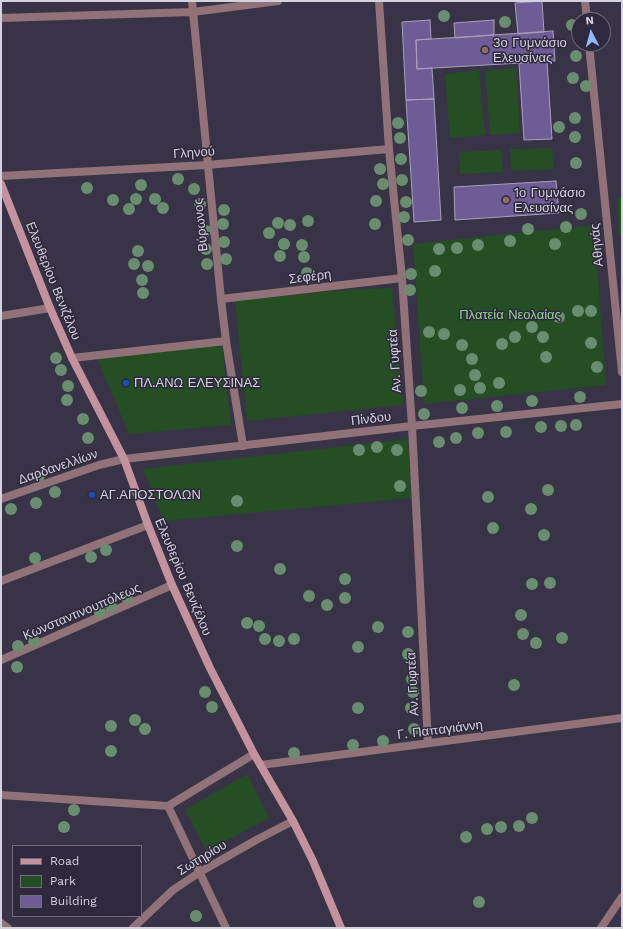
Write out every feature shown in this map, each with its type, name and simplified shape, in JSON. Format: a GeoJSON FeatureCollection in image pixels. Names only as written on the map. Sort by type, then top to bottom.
{"type":"FeatureCollection","features":[{"type":"Feature","properties":{"kind":"main road","name":"Ελευθερίου Βενιζέλου"},"geometry":{"type":"LineString","coordinates":[[1,184],[50,308],[72,358],[124,459],[172,585],[210,668],[254,754],[293,821],[313,861],[341,928]]}},
{"type":"Feature","properties":{"kind":"street","name":"Βύρωνος"},"geometry":{"type":"LineString","coordinates":[[192,1],[220,299],[243,446]]}},
{"type":"Feature","properties":{"kind":"street"},"geometry":{"type":"LineString","coordinates":[[1,18],[193,12],[278,1]]}},
{"type":"Feature","properties":{"kind":"street","name":"Αν. Γυφτέα"},"geometry":{"type":"LineString","coordinates":[[379,1],[389,149],[402,278],[412,426],[428,743]]}},
{"type":"Feature","properties":{"kind":"street"},"geometry":{"type":"LineString","coordinates":[[585,1],[586,12]]}},
{"type":"Feature","properties":{"kind":"street","name":"Αθηνάς"},"geometry":{"type":"LineString","coordinates":[[591,52],[622,372]]}},
{"type":"Feature","properties":{"kind":"street","name":"Γληνού"},"geometry":{"type":"LineString","coordinates":[[1,176],[207,165],[389,149]]}},
{"type":"Feature","properties":{"kind":"street","name":"Σεφέρη"},"geometry":{"type":"LineString","coordinates":[[220,299],[402,278]]}},
{"type":"Feature","properties":{"kind":"street"},"geometry":{"type":"LineString","coordinates":[[1,316],[50,308]]}},
{"type":"Feature","properties":{"kind":"street"},"geometry":{"type":"LineString","coordinates":[[72,358],[226,340]]}},
{"type":"Feature","properties":{"kind":"street","name":"Πίνδου"},"geometry":{"type":"LineString","coordinates":[[124,459],[622,404]]}},
{"type":"Feature","properties":{"kind":"street","name":"Δαρδανελλίων"},"geometry":{"type":"LineString","coordinates":[[1,499],[99,465],[124,459]]}},
{"type":"Feature","properties":{"kind":"street"},"geometry":{"type":"LineString","coordinates":[[1,581],[148,525]]}},
{"type":"Feature","properties":{"kind":"street","name":"Κωνσταντινουπόλεως"},"geometry":{"type":"LineString","coordinates":[[1,660],[172,585]]}},
{"type":"Feature","properties":{"kind":"street","name":"Γ. Παπαγιάννη"},"geometry":{"type":"LineString","coordinates":[[261,765],[622,718]]}},
{"type":"Feature","properties":{"kind":"street"},"geometry":{"type":"LineString","coordinates":[[1,795],[168,806],[254,754]]}},
{"type":"Feature","properties":{"kind":"street"},"geometry":{"type":"LineString","coordinates":[[168,806],[226,928]]}},
{"type":"Feature","properties":{"kind":"street","name":"Σωτηρίου"},"geometry":{"type":"LineString","coordinates":[[132,928],[173,890],[200,872],[293,821]]}},
{"type":"Feature","properties":{"kind":"street"},"geometry":{"type":"LineString","coordinates":[[600,928],[622,897]]}},
{"type":"Feature","properties":{"kind":"street"},"geometry":{"type":"LineString","coordinates":[[1,923],[8,928]]}},
{"type":"Feature","properties":{"kind":"green space"},"geometry":{"type":"Polygon","coordinates":[[[516,68],[520,133],[490,135],[485,71],[516,68]]]}},
{"type":"Feature","properties":{"kind":"green space"},"geometry":{"type":"Polygon","coordinates":[[[479,70],[485,135],[450,138],[445,74],[479,70]]]}},
{"type":"Feature","properties":{"kind":"green space"},"geometry":{"type":"Polygon","coordinates":[[[552,148],[554,169],[511,171],[510,149],[552,148]]]}},
{"type":"Feature","properties":{"kind":"green space"},"geometry":{"type":"Polygon","coordinates":[[[501,150],[503,172],[460,174],[459,152],[501,150]]]}},
{"type":"Feature","properties":{"kind":"green space"},"geometry":{"type":"Polygon","coordinates":[[[617,198],[622,198],[622,235],[619,235],[617,198]]]}},
{"type":"Feature","properties":{"kind":"green space","name":"Πλατεία Νεολαίας"},"geometry":{"type":"Polygon","coordinates":[[[594,225],[606,385],[424,404],[413,244],[594,225]]]}},
{"type":"Feature","properties":{"kind":"green space"},"geometry":{"type":"Polygon","coordinates":[[[392,288],[403,405],[247,421],[235,301],[330,291],[392,288]]]}},
{"type":"Feature","properties":{"kind":"green space"},"geometry":{"type":"Polygon","coordinates":[[[222,345],[231,425],[129,434],[97,358],[222,345]]]}},
{"type":"Feature","properties":{"kind":"green space"},"geometry":{"type":"Polygon","coordinates":[[[408,439],[411,498],[164,521],[143,469],[408,439]]]}},
{"type":"Feature","properties":{"kind":"green space"},"geometry":{"type":"Polygon","coordinates":[[[247,774],[269,818],[207,851],[185,810],[247,774]]]}},
{"type":"Feature","properties":{"kind":"building"},"geometry":{"type":"Polygon","coordinates":[[[542,1],[544,32],[518,34],[515,3],[542,1]]]}},
{"type":"Feature","properties":{"kind":"building"},"geometry":{"type":"Polygon","coordinates":[[[430,20],[431,39],[416,40],[417,69],[432,68],[434,99],[406,100],[402,22],[430,20]]]}},
{"type":"Feature","properties":{"kind":"building"},"geometry":{"type":"Polygon","coordinates":[[[494,20],[494,35],[455,38],[454,23],[494,20]]]}},
{"type":"Feature","properties":{"kind":"building","name":"3ο Γυμνάσιο Ελευσίνας"},"geometry":{"type":"Polygon","coordinates":[[[553,31],[555,61],[417,69],[416,40],[553,31]]]}},
{"type":"Feature","properties":{"kind":"building","name":"3ο Γυμνάσιο Ελευσίνας"},"geometry":{"type":"Polygon","coordinates":[[[547,61],[552,139],[524,140],[519,63],[547,61]]]}},
{"type":"Feature","properties":{"kind":"building"},"geometry":{"type":"Polygon","coordinates":[[[434,99],[441,220],[414,222],[406,100],[434,99]]]}},
{"type":"Feature","properties":{"kind":"building","name":"1ο Γυμνάσιο Ελευσίνας"},"geometry":{"type":"Polygon","coordinates":[[[556,181],[559,213],[455,220],[454,187],[556,181]]]}},
{"type":"Feature","properties":{"kind":"place","name":"3ο Γυμνάσιο Ελευσίνας"},"geometry":{"type":"Point","coordinates":[485,50]}},
{"type":"Feature","properties":{"kind":"place","name":"1ο Γυμνάσιο Ελευσίνας"},"geometry":{"type":"Point","coordinates":[506,200]}},
{"type":"Feature","properties":{"kind":"place","name":"ΠΛ.ΑΝΩ ΕΛΕΥΣΙΝΑΣ"},"geometry":{"type":"Point","coordinates":[126,383]}},
{"type":"Feature","properties":{"kind":"place","name":"ΑΓ.ΑΠΟΣΤΟΛΩΝ"},"geometry":{"type":"Point","coordinates":[92,495]}}]}
